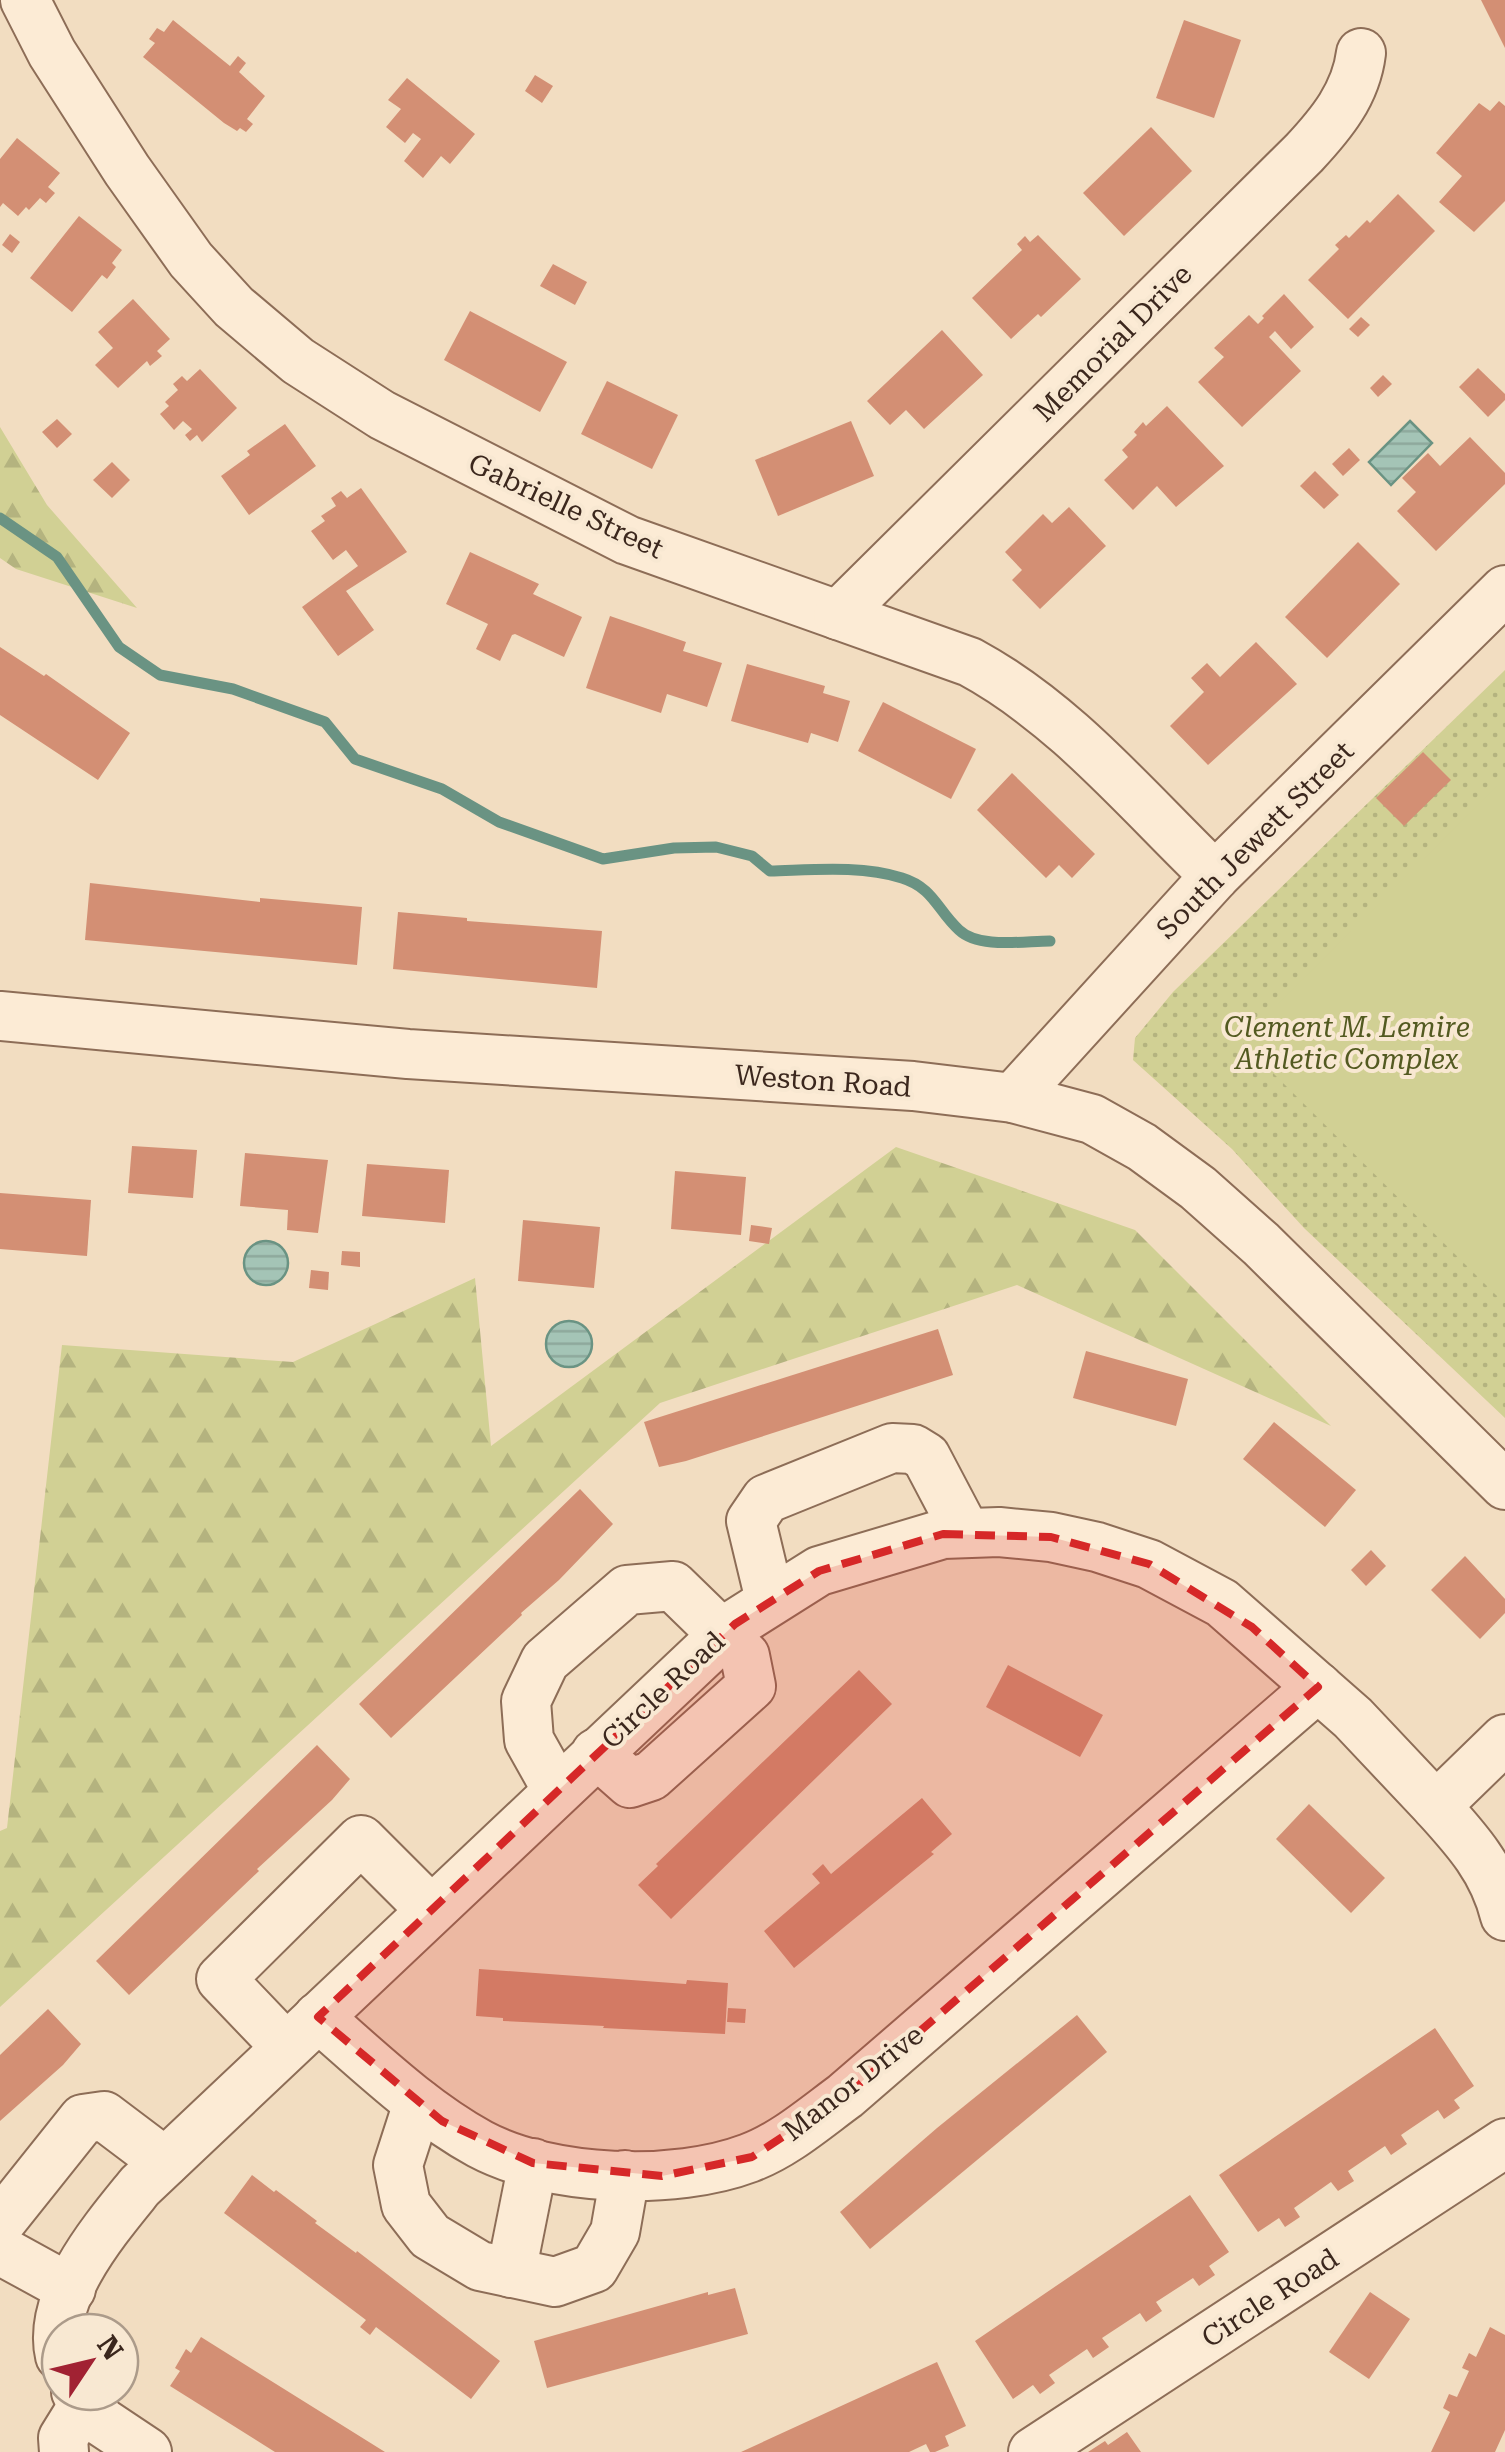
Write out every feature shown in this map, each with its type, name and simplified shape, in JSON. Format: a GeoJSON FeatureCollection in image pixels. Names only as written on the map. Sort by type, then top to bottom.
{"type":"FeatureCollection","features":[{"type":"Feature","properties":{"kind":"street","name":"Gabrielle Street"},"geometry":{"type":"LineString","coordinates":[[24,0],[52,53],[126,170],[191,260],[234,307],[298,362],[382,415],[627,540],[970,662],[1010,684],[1047,712],[1215,876]]}},
{"type":"Feature","properties":{"kind":"street","name":"Memorial Drive"},"geometry":{"type":"LineString","coordinates":[[838,614],[1304,153],[1348,97],[1361,53]]}},
{"type":"Feature","properties":{"kind":"street","name":"South Jewett Street"},"geometry":{"type":"LineString","coordinates":[[1013,1098],[1215,876],[1505,590]]}},
{"type":"Feature","properties":{"kind":"street","name":"Weston Road"},"geometry":{"type":"LineString","coordinates":[[0,1016],[408,1054],[914,1086],[1013,1098],[1092,1118],[1198,1188],[1261,1244],[1505,1485]]}},
{"type":"Feature","properties":{"kind":"street"},"geometry":{"type":"LineString","coordinates":[[770,1600],[751,1521],[766,1499],[892,1448],[913,1449],[926,1457],[966,1533]]}},
{"type":"Feature","properties":{"kind":"street","name":"Circle Road"},"geometry":{"type":"LineString","coordinates":[[63,2312],[90,2247],[140,2186],[724,1634],[819,1571],[925,1539],[998,1532],[1051,1537],[1149,1564],[1222,1603],[1353,1718],[1436,1806],[1486,1866],[1499,1890],[1505,1916]]}},
{"type":"Feature","properties":{"kind":"street"},"geometry":{"type":"LineString","coordinates":[[557,1790],[529,1740],[526,1701],[544,1661],[627,1590],[650,1586],[673,1586],[724,1634]]}},
{"type":"Feature","properties":{"kind":"street","name":"Manor Drive"},"geometry":{"type":"LineString","coordinates":[[431,1910],[362,1840],[221,1980],[485,2146],[587,2174],[698,2173],[752,2157],[798,2131],[845,2096],[1318,1687]]}},
{"type":"Feature","properties":{"kind":"street"},"geometry":{"type":"LineString","coordinates":[[1436,1806],[1505,1739]]}},
{"type":"Feature","properties":{"kind":"street"},"geometry":{"type":"LineString","coordinates":[[418,2103],[398,2165],[406,2205],[430,2236],[480,2266],[556,2282],[594,2268],[615,2232],[625,2175]]}},
{"type":"Feature","properties":{"kind":"street"},"geometry":{"type":"LineString","coordinates":[[0,2223],[83,2119],[104,2116],[164,2162]]}},
{"type":"Feature","properties":{"kind":"street","name":"Circle Road"},"geometry":{"type":"LineString","coordinates":[[1034,2452],[1505,2143]]}},
{"type":"Feature","properties":{"kind":"street"},"geometry":{"type":"LineString","coordinates":[[511,2272],[534,2162]]}},
{"type":"Feature","properties":{"kind":"street"},"geometry":{"type":"LineString","coordinates":[[0,2250],[71,2289]]}},
{"type":"Feature","properties":{"kind":"street"},"geometry":{"type":"LineString","coordinates":[[64,2452],[63,2438],[74,2412]]}},
{"type":"Feature","properties":{"kind":"street"},"geometry":{"type":"LineString","coordinates":[[93,2412],[147,2452]]}},
{"type":"Feature","properties":{"kind":"highlighted area"},"geometry":{"type":"Polygon","coordinates":[[[943,1534],[1051,1537],[1149,1564],[1252,1627],[1318,1687],[845,2096],[752,2157],[662,2176],[533,2163],[442,2121],[318,2017],[735,1624],[819,1571],[943,1534]]]}},
{"type":"Feature","properties":{"kind":"green space"},"geometry":{"type":"Polygon","coordinates":[[[0,427],[47,505],[137,608],[16,569],[0,558],[0,427]]]}},
{"type":"Feature","properties":{"kind":"green space","name":"Clement M. Lemire Athletic Complex"},"geometry":{"type":"Polygon","coordinates":[[[1505,670],[1505,1418],[1304,1228],[1232,1149],[1133,1060],[1135,1038],[1173,992],[1505,670]]]}},
{"type":"Feature","properties":{"kind":"green space"},"geometry":{"type":"Polygon","coordinates":[[[1505,778],[1505,1303],[1504,1303],[1241,1041],[1505,778]]]}},
{"type":"Feature","properties":{"kind":"green space"},"geometry":{"type":"Polygon","coordinates":[[[896,1147],[1135,1230],[1331,1426],[1017,1285],[660,1403],[0,2007],[0,1831],[7,1828],[62,1345],[293,1362],[475,1278],[491,1446],[896,1147]]]}},
{"type":"Feature","properties":{"kind":"shaded area"},"geometry":{"type":"Polygon","coordinates":[[[1410,421],[1432,443],[1391,485],[1369,462],[1410,421]]]}},
{"type":"Feature","properties":{"kind":"shaded area"},"geometry":{"type":"Polygon","coordinates":[[[266,1241],[282,1247],[288,1263],[282,1279],[266,1285],[250,1279],[244,1263],[250,1247],[266,1241]]]}},
{"type":"Feature","properties":{"kind":"shaded area"},"geometry":{"type":"Polygon","coordinates":[[[569,1321],[585,1328],[592,1344],[585,1360],[569,1367],[553,1360],[546,1344],[553,1328],[569,1321]]]}},
{"type":"Feature","properties":{"kind":"building"},"geometry":{"type":"Polygon","coordinates":[[[1481,0],[1505,0],[1505,48],[1481,0]]]}},
{"type":"Feature","properties":{"kind":"building"},"geometry":{"type":"Polygon","coordinates":[[[173,20],[230,66],[238,56],[246,63],[239,72],[265,96],[247,119],[253,124],[246,132],[224,123],[143,57],[155,43],[149,39],[157,28],[164,32],[173,20]]]}},
{"type":"Feature","properties":{"kind":"building"},"geometry":{"type":"Polygon","coordinates":[[[1184,20],[1241,40],[1214,118],[1156,98],[1184,20]]]}},
{"type":"Feature","properties":{"kind":"building"},"geometry":{"type":"Polygon","coordinates":[[[535,75],[553,86],[542,103],[525,91],[535,75]]]}},
{"type":"Feature","properties":{"kind":"building"},"geometry":{"type":"Polygon","coordinates":[[[407,78],[475,134],[450,164],[441,156],[423,178],[404,161],[421,139],[413,133],[405,143],[386,127],[401,109],[388,100],[407,78]]]}},
{"type":"Feature","properties":{"kind":"building"},"geometry":{"type":"Polygon","coordinates":[[[1499,101],[1505,106],[1505,201],[1474,232],[1439,202],[1462,176],[1436,153],[1479,103],[1490,111],[1499,101]]]}},
{"type":"Feature","properties":{"kind":"building"},"geometry":{"type":"Polygon","coordinates":[[[1151,127],[1192,171],[1124,236],[1083,193],[1151,127]]]}},
{"type":"Feature","properties":{"kind":"building"},"geometry":{"type":"Polygon","coordinates":[[[17,138],[60,173],[48,187],[55,193],[46,203],[40,198],[18,216],[3,203],[0,207],[0,159],[17,138]]]}},
{"type":"Feature","properties":{"kind":"building"},"geometry":{"type":"Polygon","coordinates":[[[1398,194],[1435,231],[1348,319],[1308,280],[1339,249],[1335,245],[1346,235],[1349,238],[1367,220],[1370,223],[1398,194]]]}},
{"type":"Feature","properties":{"kind":"building"},"geometry":{"type":"Polygon","coordinates":[[[79,216],[122,250],[107,279],[102,275],[72,312],[30,278],[79,216]]]}},
{"type":"Feature","properties":{"kind":"building"},"geometry":{"type":"Polygon","coordinates":[[[10,234],[20,242],[12,253],[2,245],[10,234]]]}},
{"type":"Feature","properties":{"kind":"building"},"geometry":{"type":"Polygon","coordinates":[[[1038,235],[1081,279],[1011,339],[972,298],[1022,250],[1017,244],[1025,236],[1030,242],[1038,235]]]}},
{"type":"Feature","properties":{"kind":"building"},"geometry":{"type":"Polygon","coordinates":[[[553,264],[587,282],[575,305],[540,286],[553,264]]]}},
{"type":"Feature","properties":{"kind":"building"},"geometry":{"type":"Polygon","coordinates":[[[1284,294],[1314,327],[1291,349],[1275,331],[1269,337],[1301,371],[1242,427],[1198,382],[1224,357],[1214,348],[1249,315],[1258,324],[1284,294]]]}},
{"type":"Feature","properties":{"kind":"building"},"geometry":{"type":"Polygon","coordinates":[[[133,299],[170,339],[157,351],[162,356],[150,366],[147,361],[118,388],[95,365],[113,348],[98,332],[133,299]]]}},
{"type":"Feature","properties":{"kind":"building"},"geometry":{"type":"Polygon","coordinates":[[[470,311],[567,362],[540,412],[444,360],[470,311]]]}},
{"type":"Feature","properties":{"kind":"building"},"geometry":{"type":"Polygon","coordinates":[[[1361,317],[1370,325],[1358,337],[1349,329],[1361,317]]]}},
{"type":"Feature","properties":{"kind":"building"},"geometry":{"type":"Polygon","coordinates":[[[942,330],[983,375],[924,429],[906,410],[890,425],[867,401],[942,330]]]}},
{"type":"Feature","properties":{"kind":"building"},"geometry":{"type":"Polygon","coordinates":[[[1478,368],[1505,394],[1505,400],[1488,417],[1459,387],[1478,368]]]}},
{"type":"Feature","properties":{"kind":"building"},"geometry":{"type":"Polygon","coordinates":[[[200,369],[237,408],[202,442],[197,435],[190,441],[185,435],[192,429],[183,421],[174,430],[160,414],[169,406],[165,402],[178,390],[173,384],[182,376],[187,381],[200,369]]]}},
{"type":"Feature","properties":{"kind":"building"},"geometry":{"type":"Polygon","coordinates":[[[1383,375],[1392,384],[1378,397],[1370,388],[1383,375]]]}},
{"type":"Feature","properties":{"kind":"building"},"geometry":{"type":"Polygon","coordinates":[[[607,381],[678,415],[652,469],[581,434],[607,381]]]}},
{"type":"Feature","properties":{"kind":"building"},"geometry":{"type":"Polygon","coordinates":[[[1167,406],[1224,466],[1176,507],[1157,486],[1133,510],[1104,480],[1128,457],[1122,450],[1137,435],[1134,432],[1167,406]]]}},
{"type":"Feature","properties":{"kind":"building"},"geometry":{"type":"Polygon","coordinates":[[[57,419],[72,434],[57,448],[42,432],[57,419]]]}},
{"type":"Feature","properties":{"kind":"building"},"geometry":{"type":"Polygon","coordinates":[[[851,421],[874,476],[778,516],[755,460],[851,421]]]}},
{"type":"Feature","properties":{"kind":"building"},"geometry":{"type":"Polygon","coordinates":[[[285,424],[316,466],[249,515],[221,476],[250,455],[247,451],[285,424]]]}},
{"type":"Feature","properties":{"kind":"building"},"geometry":{"type":"Polygon","coordinates":[[[1470,437],[1505,473],[1505,484],[1436,551],[1397,511],[1416,492],[1402,478],[1428,453],[1440,466],[1470,437]]]}},
{"type":"Feature","properties":{"kind":"building"},"geometry":{"type":"Polygon","coordinates":[[[1349,448],[1360,460],[1343,476],[1332,464],[1349,448]]]}},
{"type":"Feature","properties":{"kind":"building"},"geometry":{"type":"Polygon","coordinates":[[[112,462],[130,480],[112,498],[93,480],[112,462]]]}},
{"type":"Feature","properties":{"kind":"building"},"geometry":{"type":"Polygon","coordinates":[[[1315,471],[1339,495],[1324,509],[1300,486],[1315,471]]]}},
{"type":"Feature","properties":{"kind":"building"},"geometry":{"type":"Polygon","coordinates":[[[361,488],[407,552],[346,591],[374,630],[338,656],[302,607],[358,566],[346,550],[333,560],[311,531],[325,521],[321,516],[336,506],[331,498],[341,491],[347,498],[361,488]]]}},
{"type":"Feature","properties":{"kind":"building"},"geometry":{"type":"Polygon","coordinates":[[[1069,507],[1106,546],[1040,609],[1012,580],[1022,570],[1005,552],[1043,514],[1052,523],[1069,507]]]}},
{"type":"Feature","properties":{"kind":"building"},"geometry":{"type":"Polygon","coordinates":[[[1358,542],[1400,584],[1327,658],[1285,617],[1358,542]]]}},
{"type":"Feature","properties":{"kind":"building"},"geometry":{"type":"Polygon","coordinates":[[[470,552],[539,584],[533,594],[582,617],[564,657],[515,634],[500,661],[476,649],[488,624],[446,604],[470,552]]]}},
{"type":"Feature","properties":{"kind":"building"},"geometry":{"type":"Polygon","coordinates":[[[610,616],[686,642],[683,651],[722,663],[707,707],[667,694],[661,713],[586,688],[610,616]]]}},
{"type":"Feature","properties":{"kind":"building"},"geometry":{"type":"Polygon","coordinates":[[[1256,642],[1297,684],[1208,765],[1170,726],[1204,692],[1191,678],[1207,663],[1220,677],[1256,642]]]}},
{"type":"Feature","properties":{"kind":"building"},"geometry":{"type":"Polygon","coordinates":[[[0,647],[130,733],[98,780],[0,715],[0,647]]]}},
{"type":"Feature","properties":{"kind":"building"},"geometry":{"type":"Polygon","coordinates":[[[747,664],[825,686],[823,693],[850,701],[838,742],[811,733],[808,743],[731,721],[747,664]]]}},
{"type":"Feature","properties":{"kind":"building"},"geometry":{"type":"Polygon","coordinates":[[[883,702],[976,749],[951,799],[858,751],[883,702]]]}},
{"type":"Feature","properties":{"kind":"building"},"geometry":{"type":"Polygon","coordinates":[[[1423,752],[1451,780],[1404,826],[1376,798],[1423,752]]]}},
{"type":"Feature","properties":{"kind":"building"},"geometry":{"type":"Polygon","coordinates":[[[1012,773],[1095,854],[1072,878],[1059,865],[1046,878],[977,810],[1012,773]]]}},
{"type":"Feature","properties":{"kind":"building"},"geometry":{"type":"Polygon","coordinates":[[[90,883],[260,902],[260,898],[362,907],[357,965],[85,940],[90,883]]]}},
{"type":"Feature","properties":{"kind":"building"},"geometry":{"type":"Polygon","coordinates":[[[398,912],[602,931],[597,988],[393,969],[398,912]]]}},
{"type":"Feature","properties":{"kind":"building"},"geometry":{"type":"Polygon","coordinates":[[[132,1146],[197,1150],[193,1198],[128,1193],[132,1146]]]}},
{"type":"Feature","properties":{"kind":"building"},"geometry":{"type":"Polygon","coordinates":[[[245,1153],[328,1160],[318,1233],[287,1230],[288,1210],[240,1206],[245,1153]]]}},
{"type":"Feature","properties":{"kind":"building"},"geometry":{"type":"Polygon","coordinates":[[[367,1164],[449,1170],[445,1223],[362,1216],[367,1164]]]}},
{"type":"Feature","properties":{"kind":"building"},"geometry":{"type":"Polygon","coordinates":[[[675,1171],[746,1177],[741,1235],[671,1229],[675,1171]]]}},
{"type":"Feature","properties":{"kind":"building"},"geometry":{"type":"Polygon","coordinates":[[[0,1193],[91,1200],[87,1256],[0,1249],[0,1193]]]}},
{"type":"Feature","properties":{"kind":"building"},"geometry":{"type":"Polygon","coordinates":[[[523,1220],[600,1227],[594,1288],[518,1281],[523,1220]]]}},
{"type":"Feature","properties":{"kind":"building"},"geometry":{"type":"Polygon","coordinates":[[[751,1225],[772,1228],[769,1244],[749,1241],[751,1225]]]}},
{"type":"Feature","properties":{"kind":"building"},"geometry":{"type":"Polygon","coordinates":[[[342,1251],[360,1252],[360,1267],[341,1265],[342,1251]]]}},
{"type":"Feature","properties":{"kind":"building"},"geometry":{"type":"Polygon","coordinates":[[[311,1270],[329,1272],[328,1290],[309,1288],[311,1270]]]}},
{"type":"Feature","properties":{"kind":"building"},"geometry":{"type":"Polygon","coordinates":[[[938,1329],[953,1375],[659,1467],[644,1422],[938,1329]]]}},
{"type":"Feature","properties":{"kind":"building"},"geometry":{"type":"Polygon","coordinates":[[[1086,1351],[1188,1379],[1176,1426],[1073,1398],[1086,1351]]]}},
{"type":"Feature","properties":{"kind":"building"},"geometry":{"type":"Polygon","coordinates":[[[1274,1422],[1356,1490],[1325,1527],[1243,1459],[1274,1422]]]}},
{"type":"Feature","properties":{"kind":"building"},"geometry":{"type":"Polygon","coordinates":[[[580,1489],[613,1524],[391,1738],[359,1704],[580,1489]]]}},
{"type":"Feature","properties":{"kind":"building"},"geometry":{"type":"Polygon","coordinates":[[[1371,1550],[1386,1566],[1366,1586],[1351,1570],[1371,1550]]]}},
{"type":"Feature","properties":{"kind":"building"},"geometry":{"type":"Polygon","coordinates":[[[1465,1556],[1505,1599],[1505,1613],[1480,1639],[1431,1590],[1465,1556]]]}},
{"type":"Feature","properties":{"kind":"building"},"geometry":{"type":"Polygon","coordinates":[[[1008,1665],[1103,1715],[1080,1757],[986,1707],[1008,1665]]]}},
{"type":"Feature","properties":{"kind":"building"},"geometry":{"type":"Polygon","coordinates":[[[859,1670],[892,1704],[671,1919],[638,1885],[859,1670]]]}},
{"type":"Feature","properties":{"kind":"building"},"geometry":{"type":"Polygon","coordinates":[[[317,1745],[350,1779],[129,1995],[96,1961],[317,1745]]]}},
{"type":"Feature","properties":{"kind":"building"},"geometry":{"type":"Polygon","coordinates":[[[922,1798],[952,1834],[931,1852],[934,1854],[794,1968],[764,1931],[820,1883],[812,1874],[823,1864],[831,1874],[922,1798]]]}},
{"type":"Feature","properties":{"kind":"building"},"geometry":{"type":"Polygon","coordinates":[[[1309,1804],[1385,1878],[1351,1913],[1276,1839],[1309,1804]]]}},
{"type":"Feature","properties":{"kind":"building"},"geometry":{"type":"Polygon","coordinates":[[[479,1969],[686,1984],[687,1980],[728,1983],[725,2034],[503,2021],[476,2016],[479,1969]]]}},
{"type":"Feature","properties":{"kind":"building"},"geometry":{"type":"Polygon","coordinates":[[[728,2008],[746,2009],[745,2023],[727,2022],[728,2008]]]}},
{"type":"Feature","properties":{"kind":"building"},"geometry":{"type":"Polygon","coordinates":[[[48,2009],[81,2044],[0,2121],[0,2055],[48,2009]]]}},
{"type":"Feature","properties":{"kind":"building"},"geometry":{"type":"Polygon","coordinates":[[[1077,2015],[1107,2052],[870,2249],[840,2212],[1077,2015]]]}},
{"type":"Feature","properties":{"kind":"building"},"geometry":{"type":"Polygon","coordinates":[[[1435,2028],[1474,2086],[1454,2100],[1460,2108],[1444,2119],[1438,2110],[1401,2135],[1407,2144],[1391,2155],[1385,2146],[1348,2171],[1354,2181],[1338,2191],[1331,2182],[1294,2208],[1300,2217],[1285,2227],[1279,2218],[1258,2232],[1219,2175],[1435,2028]]]}},
{"type":"Feature","properties":{"kind":"building"},"geometry":{"type":"Polygon","coordinates":[[[252,2175],[500,2361],[471,2399],[376,2327],[370,2335],[360,2327],[366,2320],[224,2213],[252,2175]]]}},
{"type":"Feature","properties":{"kind":"building"},"geometry":{"type":"Polygon","coordinates":[[[1190,2195],[1229,2252],[1209,2266],[1215,2275],[1199,2286],[1193,2278],[1156,2302],[1162,2311],[1146,2322],[1140,2313],[1102,2338],[1109,2347],[1093,2358],[1087,2349],[1049,2375],[1055,2383],[1040,2394],[1033,2385],[1013,2399],[975,2341],[1190,2195]]]}},
{"type":"Feature","properties":{"kind":"building"},"geometry":{"type":"Polygon","coordinates":[[[735,2288],[748,2334],[547,2388],[534,2341],[708,2292],[735,2288]]]}},
{"type":"Feature","properties":{"kind":"building"},"geometry":{"type":"Polygon","coordinates":[[[1370,2292],[1410,2319],[1369,2379],[1329,2352],[1370,2292]]]}},
{"type":"Feature","properties":{"kind":"building"},"geometry":{"type":"Polygon","coordinates":[[[1490,2327],[1505,2335],[1505,2430],[1495,2452],[1431,2452],[1450,2412],[1443,2408],[1449,2394],[1457,2397],[1469,2371],[1462,2368],[1469,2353],[1476,2357],[1490,2327]]]}},
{"type":"Feature","properties":{"kind":"building"},"geometry":{"type":"Polygon","coordinates":[[[201,2337],[385,2452],[275,2452],[170,2386],[180,2371],[175,2368],[186,2349],[191,2353],[201,2337]]]}},
{"type":"Feature","properties":{"kind":"building"},"geometry":{"type":"Polygon","coordinates":[[[937,2362],[966,2426],[945,2436],[949,2446],[935,2452],[930,2452],[926,2444],[909,2452],[741,2452],[937,2362]]]}},
{"type":"Feature","properties":{"kind":"building"},"geometry":{"type":"Polygon","coordinates":[[[1127,2432],[1141,2452],[1088,2452],[1105,2441],[1108,2445],[1127,2432]]]}},
{"type":"Feature","properties":{"kind":"waterway"},"geometry":{"type":"LineString","coordinates":[[0,518],[57,557],[119,647],[160,675],[233,689],[325,722],[355,759],[442,789],[499,822],[603,859],[674,848],[716,847],[752,856],[770,871],[836,869],[886,874],[921,888],[968,936],[1002,943],[1050,941]]}}]}
